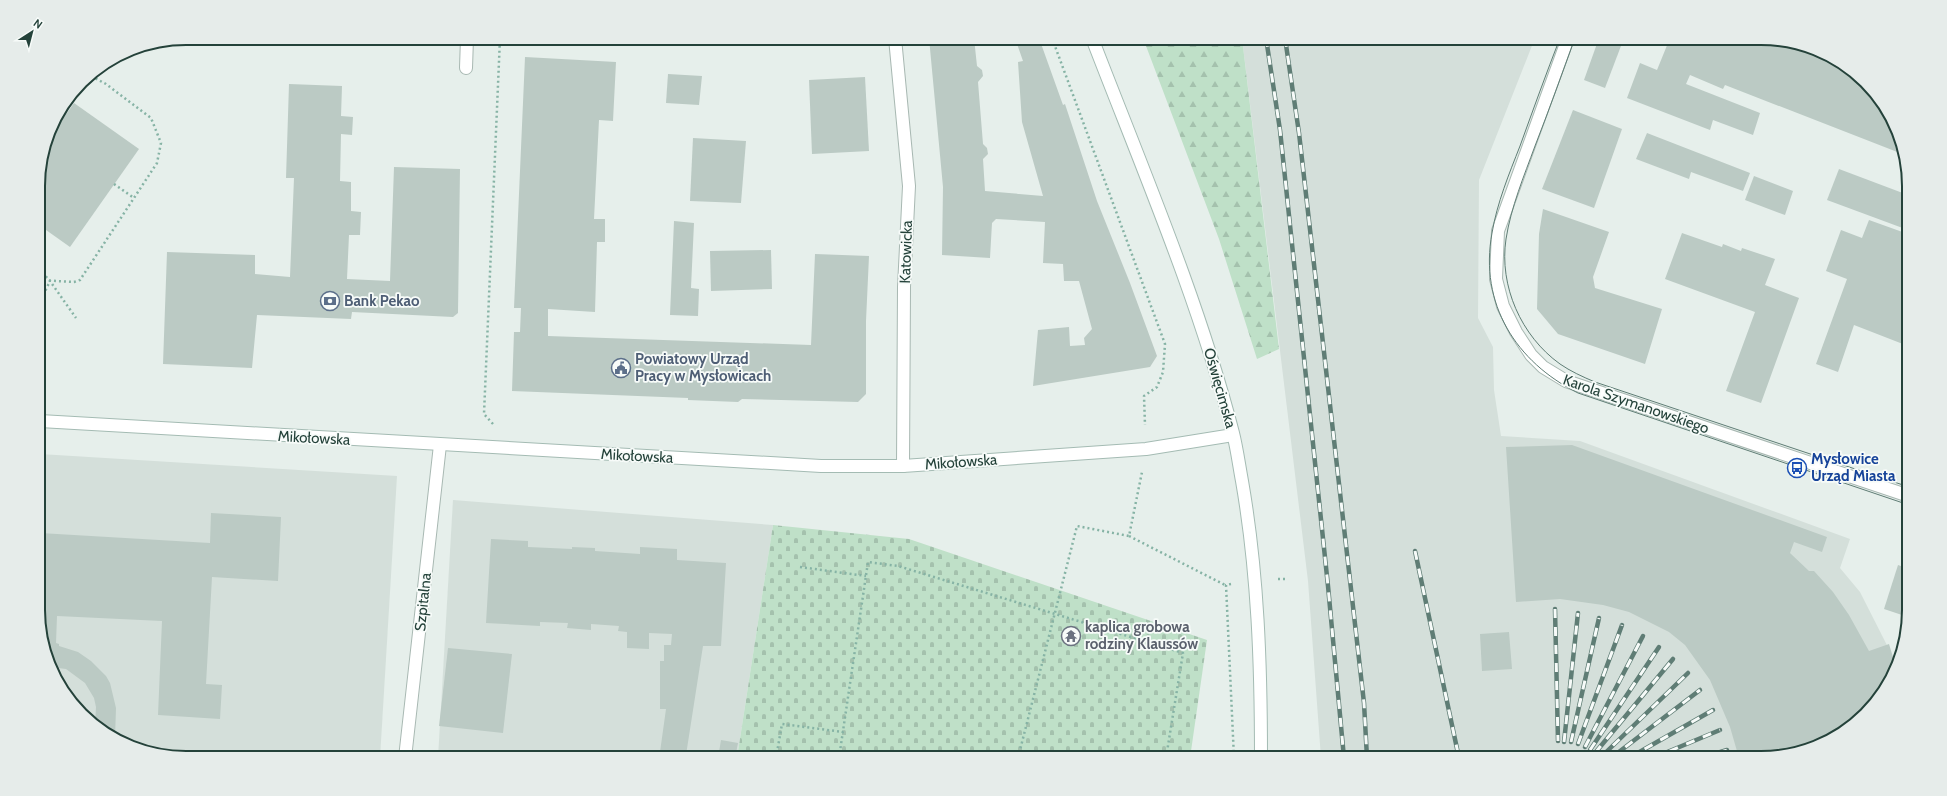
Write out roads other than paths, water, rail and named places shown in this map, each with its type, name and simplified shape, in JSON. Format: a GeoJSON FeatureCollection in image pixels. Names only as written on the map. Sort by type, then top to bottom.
{"type":"FeatureCollection","features":[{"type":"Feature","properties":{"kind":"street"},"geometry":{"type":"LineString","coordinates":[[466,68],[467,45]]}},
{"type":"Feature","properties":{"kind":"street","name":"Katowicka"},"geometry":{"type":"LineString","coordinates":[[897,45],[909,186],[904,287],[903,466]]}},
{"type":"Feature","properties":{"kind":"street","name":"Oświęcimska"},"geometry":{"type":"LineString","coordinates":[[1095,45],[1175,251],[1212,360],[1233,435],[1248,519],[1256,580],[1261,673],[1262,751]]}},
{"type":"Feature","properties":{"kind":"street","name":"Karola Szymanowskiego"},"geometry":{"type":"LineString","coordinates":[[1565,45],[1498,231],[1497,286],[1503,306],[1516,332],[1531,355],[1543,367],[1566,381],[1902,494]]}},
{"type":"Feature","properties":{"kind":"street","name":"Mikołowska"},"geometry":{"type":"LineString","coordinates":[[45,422],[813,466],[903,466],[1146,449],[1233,435]]}},
{"type":"Feature","properties":{"kind":"street","name":"Szpitalna"},"geometry":{"type":"LineString","coordinates":[[406,751],[440,445]]}},
{"type":"Feature","properties":{"kind":"tram line"},"geometry":{"type":"LineString","coordinates":[[1557,45],[1504,189],[1492,233],[1489,259],[1491,284],[1497,307],[1507,328],[1520,347],[1537,365],[1556,380],[1578,393],[1902,503]]}},
{"type":"Feature","properties":{"kind":"tram line"},"geometry":{"type":"LineString","coordinates":[[1572,45],[1518,192],[1506,239],[1506,274],[1510,292],[1524,325],[1534,339],[1546,353],[1560,364],[1595,382],[1902,485]]}},
{"type":"Feature","properties":{"kind":"railway"},"geometry":{"type":"LineString","coordinates":[[1267,45],[1280,130],[1328,586],[1343,751]]}},
{"type":"Feature","properties":{"kind":"railway"},"geometry":{"type":"LineString","coordinates":[[1286,45],[1299,133],[1364,703],[1367,751]]}},
{"type":"Feature","properties":{"kind":"railway"},"geometry":{"type":"LineString","coordinates":[[1415,551],[1458,751]]}},
{"type":"Feature","properties":{"kind":"railway"},"geometry":{"type":"LineString","coordinates":[[1555,609],[1558,741]]}},
{"type":"Feature","properties":{"kind":"railway"},"geometry":{"type":"LineString","coordinates":[[1564,742],[1578,613]]}},
{"type":"Feature","properties":{"kind":"railway"},"geometry":{"type":"LineString","coordinates":[[1571,742],[1599,618]]}},
{"type":"Feature","properties":{"kind":"railway"},"geometry":{"type":"LineString","coordinates":[[1578,744],[1622,625]]}},
{"type":"Feature","properties":{"kind":"railway"},"geometry":{"type":"LineString","coordinates":[[1585,747],[1643,636]]}},
{"type":"Feature","properties":{"kind":"railway"},"geometry":{"type":"LineString","coordinates":[[1590,750],[1659,647]]}},
{"type":"Feature","properties":{"kind":"railway"},"geometry":{"type":"LineString","coordinates":[[1597,751],[1673,659]]}},
{"type":"Feature","properties":{"kind":"railway"},"geometry":{"type":"LineString","coordinates":[[1607,751],[1688,673]]}},
{"type":"Feature","properties":{"kind":"railway"},"geometry":{"type":"LineString","coordinates":[[1620,751],[1700,690]]}},
{"type":"Feature","properties":{"kind":"railway"},"geometry":{"type":"LineString","coordinates":[[1641,751],[1713,710]]}},
{"type":"Feature","properties":{"kind":"railway"},"geometry":{"type":"LineString","coordinates":[[1670,751],[1720,730]]}},
{"type":"Feature","properties":{"kind":"place","name":"Bank Pekao"},"geometry":{"type":"Point","coordinates":[330,301]}},
{"type":"Feature","properties":{"kind":"place","name":"Powiatowy Urząd Pracy w Mysłowicach"},"geometry":{"type":"Point","coordinates":[621,368]}},
{"type":"Feature","properties":{"kind":"place","name":"Mysłowice Urząd Miasta"},"geometry":{"type":"Point","coordinates":[1797,468]}},
{"type":"Feature","properties":{"kind":"place","name":"kaplica grobowa rodziny Klaussów"},"geometry":{"type":"Point","coordinates":[1071,636]}}]}
